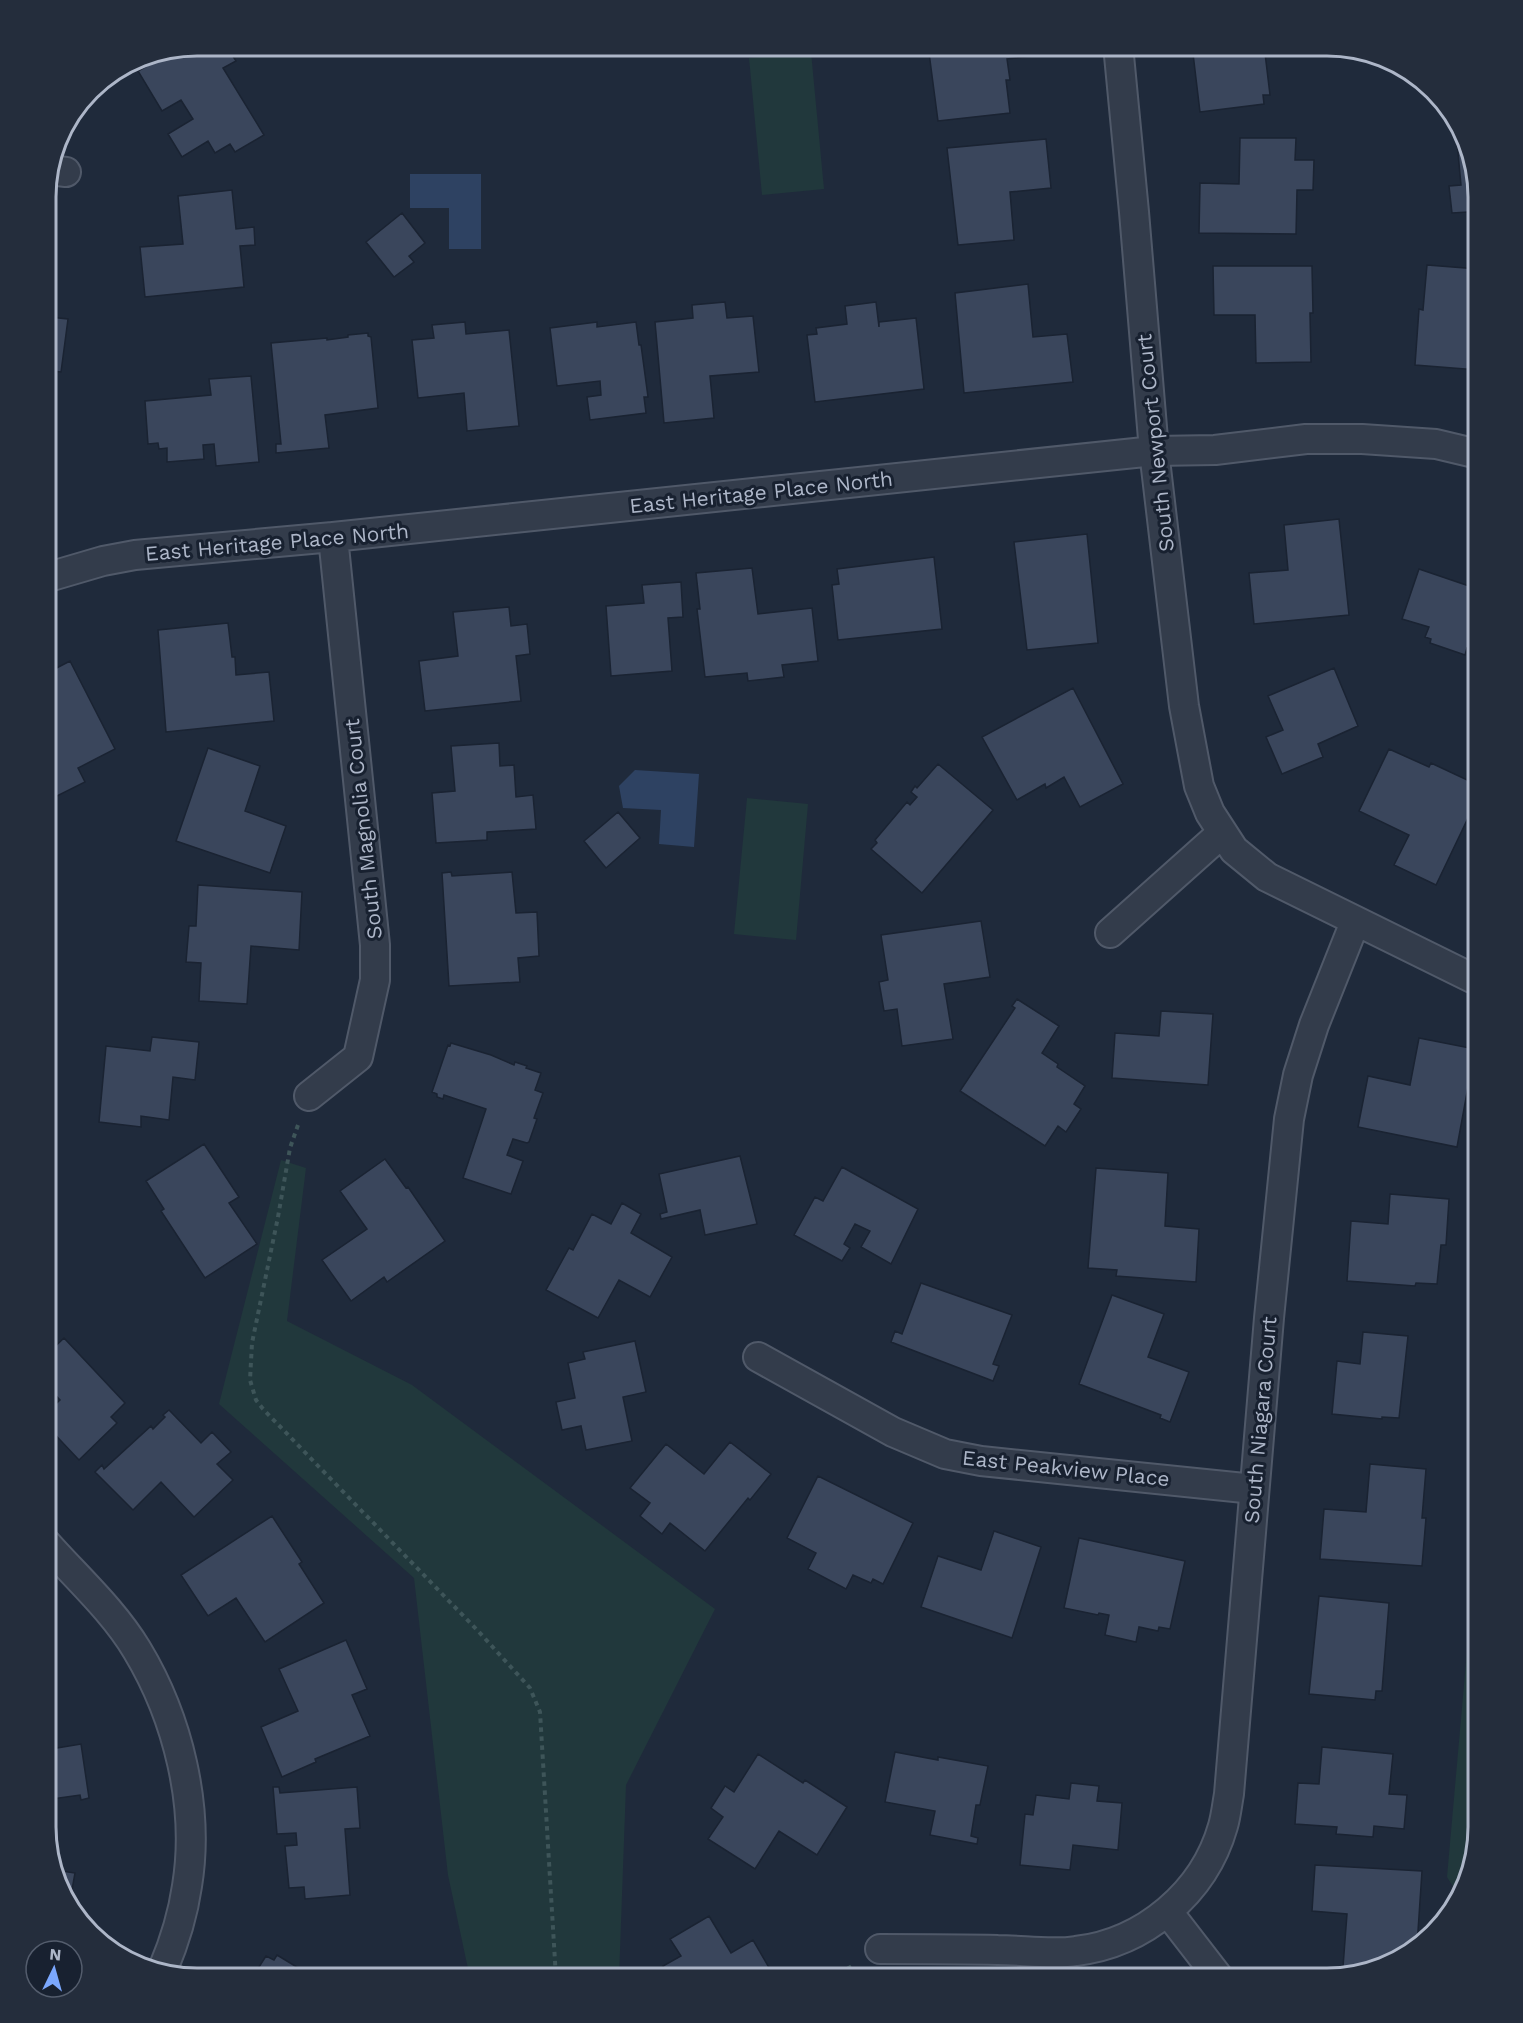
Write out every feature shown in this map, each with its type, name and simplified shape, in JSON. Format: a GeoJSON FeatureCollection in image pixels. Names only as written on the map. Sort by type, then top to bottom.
{"type":"FeatureCollection","features":[{"type":"Feature","properties":{"kind":"street","name":"South Newport Court"},"geometry":{"type":"LineString","coordinates":[[1119,56],[1154,451],[1184,706],[1199,786],[1210,813],[1234,850],[1267,877],[1468,976]]}},
{"type":"Feature","properties":{"kind":"street","name":"East Heritage Place North"},"geometry":{"type":"LineString","coordinates":[[56,575],[103,561],[135,555],[333,537],[1154,451],[1215,450],[1306,439],[1362,439],[1437,444],[1468,452]]}},
{"type":"Feature","properties":{"kind":"street","name":"South Magnolia Court"},"geometry":{"type":"LineString","coordinates":[[309,1096],[358,1057],[375,980],[375,945],[333,537]]}},
{"type":"Feature","properties":{"kind":"street"},"geometry":{"type":"LineString","coordinates":[[1110,933],[1222,833]]}},
{"type":"Feature","properties":{"kind":"street","name":"South Niagara Court"},"geometry":{"type":"LineString","coordinates":[[879,1949],[1074,1952],[1109,1945],[1135,1933],[1168,1912],[1199,1876],[1209,1858],[1223,1827],[1229,1794],[1269,1318],[1289,1119],[1314,1025],[1355,922]]}},
{"type":"Feature","properties":{"kind":"street","name":"East Peakview Place"},"geometry":{"type":"LineString","coordinates":[[758,1357],[893,1432],[945,1454],[981,1461],[1254,1489]]}},
{"type":"Feature","properties":{"kind":"street"},"geometry":{"type":"LineString","coordinates":[[55,1553],[115,1620],[136,1649],[159,1692],[173,1728],[189,1799],[190,1843],[187,1886],[173,1945],[165,1964]]}},
{"type":"Feature","properties":{"kind":"street"},"geometry":{"type":"LineString","coordinates":[[1168,1912],[1211,1968]]}},
{"type":"Feature","properties":{"kind":"path"},"geometry":{"type":"LineString","coordinates":[[309,1096],[290,1148],[252,1343],[250,1380],[256,1400],[263,1409],[531,1688],[540,1712],[555,1968]]}},
{"type":"Feature","properties":{"kind":"green space"},"geometry":{"type":"Polygon","coordinates":[[[811,56],[824,189],[762,195],[749,58],[811,56]]]}},
{"type":"Feature","properties":{"kind":"green space"},"geometry":{"type":"Polygon","coordinates":[[[747,798],[808,804],[796,940],[734,934],[747,798]]]}},
{"type":"Feature","properties":{"kind":"green space"},"geometry":{"type":"Polygon","coordinates":[[[281,1160],[306,1168],[287,1321],[412,1385],[715,1609],[626,1785],[619,1968],[468,1968],[448,1875],[414,1578],[219,1404],[281,1160]]]}},
{"type":"Feature","properties":{"kind":"green space"},"geometry":{"type":"Polygon","coordinates":[[[1468,1640],[1468,1826],[1465,1854],[1454,1887],[1447,1877],[1468,1640]]]}},
{"type":"Feature","properties":{"kind":"water"},"geometry":{"type":"Polygon","coordinates":[[[410,174],[481,174],[481,249],[449,249],[449,208],[410,208],[410,174]]]}},
{"type":"Feature","properties":{"kind":"water"},"geometry":{"type":"Polygon","coordinates":[[[635,770],[699,774],[694,847],[659,844],[661,810],[623,808],[619,786],[635,770]]]}},
{"type":"Feature","properties":{"kind":"building"},"geometry":{"type":"Polygon","coordinates":[[[197,55],[232,55],[236,61],[223,68],[264,135],[235,152],[230,144],[215,153],[208,141],[182,157],[168,134],[193,119],[181,100],[162,111],[138,71],[160,60],[197,55]]]}},
{"type":"Feature","properties":{"kind":"building"},"geometry":{"type":"Polygon","coordinates":[[[929,56],[1035,56],[1007,59],[1010,80],[1006,80],[1010,113],[938,121],[929,56]]]}},
{"type":"Feature","properties":{"kind":"building"},"geometry":{"type":"Polygon","coordinates":[[[1193,56],[1265,56],[1270,95],[1263,95],[1264,104],[1200,112],[1193,56]]]}},
{"type":"Feature","properties":{"kind":"building"},"geometry":{"type":"Polygon","coordinates":[[[1240,138],[1296,138],[1295,160],[1314,160],[1313,190],[1297,190],[1296,234],[1199,233],[1200,183],[1239,184],[1240,138]]]}},
{"type":"Feature","properties":{"kind":"building"},"geometry":{"type":"Polygon","coordinates":[[[1046,139],[1051,188],[1010,192],[1014,240],[958,245],[947,148],[1046,139]]]}},
{"type":"Feature","properties":{"kind":"building"},"geometry":{"type":"Polygon","coordinates":[[[1457,144],[1466,178],[1468,212],[1452,213],[1449,186],[1461,185],[1457,144]]]}},
{"type":"Feature","properties":{"kind":"building"},"geometry":{"type":"Polygon","coordinates":[[[232,190],[236,229],[254,227],[255,245],[240,246],[244,287],[145,297],[140,247],[183,244],[178,196],[232,190]]]}},
{"type":"Feature","properties":{"kind":"building"},"geometry":{"type":"Polygon","coordinates":[[[402,213],[425,243],[409,256],[414,262],[394,277],[366,242],[402,213]]]}},
{"type":"Feature","properties":{"kind":"building"},"geometry":{"type":"Polygon","coordinates":[[[1427,265],[1468,268],[1468,369],[1415,365],[1419,309],[1423,310],[1427,265]]]}},
{"type":"Feature","properties":{"kind":"building"},"geometry":{"type":"Polygon","coordinates":[[[1213,266],[1312,266],[1311,362],[1256,363],[1255,315],[1214,315],[1213,266]]]}},
{"type":"Feature","properties":{"kind":"building"},"geometry":{"type":"Polygon","coordinates":[[[1028,284],[1033,337],[1067,334],[1073,382],[964,393],[955,293],[1028,284]]]}},
{"type":"Feature","properties":{"kind":"building"},"geometry":{"type":"Polygon","coordinates":[[[725,302],[727,318],[753,316],[759,372],[710,376],[714,418],[664,423],[655,322],[693,318],[692,305],[725,302]]]}},
{"type":"Feature","properties":{"kind":"building"},"geometry":{"type":"Polygon","coordinates":[[[876,302],[879,327],[879,322],[916,318],[924,389],[815,402],[807,335],[817,334],[816,328],[847,324],[845,306],[876,302]]]}},
{"type":"Feature","properties":{"kind":"building"},"geometry":{"type":"Polygon","coordinates":[[[56,318],[68,319],[61,372],[56,371],[56,318]]]}},
{"type":"Feature","properties":{"kind":"building"},"geometry":{"type":"Polygon","coordinates":[[[465,322],[466,334],[509,330],[519,426],[467,431],[464,393],[418,398],[412,340],[434,338],[432,325],[465,322]]]}},
{"type":"Feature","properties":{"kind":"building"},"geometry":{"type":"Polygon","coordinates":[[[597,322],[597,327],[636,322],[648,397],[644,397],[646,413],[590,420],[587,397],[601,395],[600,381],[557,386],[550,328],[597,322]]]}},
{"type":"Feature","properties":{"kind":"building"},"geometry":{"type":"Polygon","coordinates":[[[368,333],[371,337],[378,408],[325,415],[329,448],[276,453],[276,444],[281,444],[271,343],[327,338],[327,340],[368,333]]]}},
{"type":"Feature","properties":{"kind":"building"},"geometry":{"type":"Polygon","coordinates":[[[251,376],[259,462],[216,466],[214,444],[203,445],[204,459],[167,462],[167,448],[159,449],[158,443],[148,444],[145,401],[211,395],[209,379],[251,376]]]}},
{"type":"Feature","properties":{"kind":"building"},"geometry":{"type":"Polygon","coordinates":[[[1339,519],[1349,615],[1254,624],[1249,573],[1288,570],[1284,525],[1339,519]]]}},
{"type":"Feature","properties":{"kind":"building"},"geometry":{"type":"Polygon","coordinates":[[[1087,534],[1098,643],[1027,650],[1014,542],[1087,534]]]}},
{"type":"Feature","properties":{"kind":"building"},"geometry":{"type":"Polygon","coordinates":[[[934,557],[942,629],[838,640],[832,585],[839,584],[837,569],[934,557]]]}},
{"type":"Feature","properties":{"kind":"building"},"geometry":{"type":"Polygon","coordinates":[[[752,568],[758,614],[812,608],[818,661],[782,665],[784,677],[748,681],[747,673],[705,677],[697,609],[700,609],[696,573],[752,568]]]}},
{"type":"Feature","properties":{"kind":"building"},"geometry":{"type":"Polygon","coordinates":[[[1419,569],[1468,586],[1468,648],[1465,655],[1430,643],[1431,639],[1425,637],[1429,627],[1402,619],[1419,569]]]}},
{"type":"Feature","properties":{"kind":"building"},"geometry":{"type":"Polygon","coordinates":[[[681,582],[683,617],[668,618],[672,671],[611,676],[606,606],[644,603],[642,585],[681,582]]]}},
{"type":"Feature","properties":{"kind":"building"},"geometry":{"type":"Polygon","coordinates":[[[509,607],[511,626],[527,624],[530,654],[516,656],[521,701],[425,711],[419,661],[458,656],[453,612],[509,607]]]}},
{"type":"Feature","properties":{"kind":"building"},"geometry":{"type":"Polygon","coordinates":[[[228,623],[236,675],[269,672],[274,721],[166,732],[158,630],[228,623]]]}},
{"type":"Feature","properties":{"kind":"building"},"geometry":{"type":"Polygon","coordinates":[[[70,661],[115,749],[78,768],[85,782],[56,797],[56,668],[70,661]]]}},
{"type":"Feature","properties":{"kind":"building"},"geometry":{"type":"Polygon","coordinates":[[[1334,668],[1358,726],[1318,744],[1323,757],[1282,774],[1266,737],[1283,730],[1268,696],[1334,668]]]}},
{"type":"Feature","properties":{"kind":"building"},"geometry":{"type":"Polygon","coordinates":[[[1073,688],[1123,784],[1080,807],[1064,777],[1046,788],[1045,784],[1017,800],[982,737],[1073,688]]]}},
{"type":"Feature","properties":{"kind":"building"},"geometry":{"type":"Polygon","coordinates":[[[499,743],[500,766],[514,765],[516,797],[533,795],[536,829],[487,832],[487,840],[436,843],[432,793],[455,791],[451,746],[499,743]]]}},
{"type":"Feature","properties":{"kind":"building"},"geometry":{"type":"Polygon","coordinates":[[[208,748],[260,766],[245,811],[286,826],[270,873],[176,841],[208,748]]]}},
{"type":"Feature","properties":{"kind":"building"},"geometry":{"type":"Polygon","coordinates":[[[1389,749],[1429,767],[1431,763],[1468,780],[1468,818],[1436,885],[1394,865],[1409,835],[1359,811],[1389,749]]]}},
{"type":"Feature","properties":{"kind":"building"},"geometry":{"type":"Polygon","coordinates":[[[938,764],[993,810],[922,893],[871,849],[877,843],[875,840],[907,802],[910,805],[917,797],[911,792],[915,786],[917,788],[938,764]]]}},
{"type":"Feature","properties":{"kind":"building"},"geometry":{"type":"Polygon","coordinates":[[[618,812],[640,838],[606,868],[584,841],[618,812]]]}},
{"type":"Feature","properties":{"kind":"building"},"geometry":{"type":"Polygon","coordinates":[[[451,872],[452,876],[512,872],[516,913],[537,912],[539,956],[518,958],[520,982],[449,986],[442,873],[451,872]]]}},
{"type":"Feature","properties":{"kind":"building"},"geometry":{"type":"Polygon","coordinates":[[[198,885],[302,892],[299,950],[251,946],[247,1004],[199,1001],[201,963],[186,962],[189,926],[196,926],[198,885]]]}},
{"type":"Feature","properties":{"kind":"building"},"geometry":{"type":"Polygon","coordinates":[[[981,921],[990,977],[944,984],[953,1039],[902,1046],[897,1009],[884,1011],[879,982],[888,980],[881,935],[981,921]]]}},
{"type":"Feature","properties":{"kind":"building"},"geometry":{"type":"Polygon","coordinates":[[[1017,999],[1059,1026],[1042,1053],[1058,1064],[1057,1067],[1085,1086],[1074,1104],[1081,1109],[1066,1132],[1058,1126],[1045,1146],[960,1091],[1015,1008],[1012,1006],[1017,999]]]}},
{"type":"Feature","properties":{"kind":"building"},"geometry":{"type":"Polygon","coordinates":[[[1161,1011],[1213,1014],[1208,1085],[1112,1078],[1115,1033],[1159,1036],[1161,1011]]]}},
{"type":"Feature","properties":{"kind":"building"},"geometry":{"type":"Polygon","coordinates":[[[152,1037],[199,1042],[195,1080],[173,1077],[169,1120],[141,1116],[141,1127],[99,1122],[106,1046],[150,1051],[152,1037]]]}},
{"type":"Feature","properties":{"kind":"building"},"geometry":{"type":"Polygon","coordinates":[[[1419,1038],[1468,1048],[1468,1087],[1457,1147],[1358,1127],[1368,1076],[1410,1085],[1419,1038]]]}},
{"type":"Feature","properties":{"kind":"building"},"geometry":{"type":"Polygon","coordinates":[[[451,1043],[491,1055],[514,1065],[515,1062],[527,1066],[526,1068],[541,1073],[535,1090],[543,1093],[529,1142],[513,1139],[507,1155],[523,1161],[511,1194],[463,1178],[486,1109],[444,1095],[443,1099],[432,1092],[448,1045],[450,1046],[451,1043]]]}},
{"type":"Feature","properties":{"kind":"building"},"geometry":{"type":"Polygon","coordinates":[[[204,1144],[239,1197],[229,1203],[257,1244],[205,1278],[161,1211],[164,1209],[146,1181],[204,1144]]]}},
{"type":"Feature","properties":{"kind":"building"},"geometry":{"type":"Polygon","coordinates":[[[740,1156],[757,1224],[705,1235],[700,1210],[661,1219],[660,1214],[667,1212],[659,1174],[740,1156]]]}},
{"type":"Feature","properties":{"kind":"building"},"geometry":{"type":"Polygon","coordinates":[[[385,1159],[406,1188],[408,1187],[445,1241],[387,1282],[384,1277],[351,1301],[322,1260],[367,1229],[340,1191],[385,1159]]]}},
{"type":"Feature","properties":{"kind":"building"},"geometry":{"type":"Polygon","coordinates":[[[842,1167],[918,1209],[891,1264],[861,1247],[870,1231],[855,1224],[844,1244],[850,1248],[842,1261],[794,1235],[815,1197],[823,1201],[842,1167]]]}},
{"type":"Feature","properties":{"kind":"building"},"geometry":{"type":"Polygon","coordinates":[[[1096,1168],[1168,1173],[1165,1226],[1199,1229],[1196,1282],[1116,1276],[1117,1270],[1088,1268],[1096,1168]]]}},
{"type":"Feature","properties":{"kind":"building"},"geometry":{"type":"Polygon","coordinates":[[[1390,1194],[1449,1199],[1446,1245],[1441,1245],[1437,1284],[1416,1283],[1415,1286],[1347,1281],[1351,1221],[1388,1224],[1390,1194]]]}},
{"type":"Feature","properties":{"kind":"building"},"geometry":{"type":"Polygon","coordinates":[[[622,1203],[641,1214],[631,1233],[672,1257],[650,1297],[619,1280],[598,1318],[546,1290],[569,1248],[573,1250],[592,1214],[611,1224],[622,1203]]]}},
{"type":"Feature","properties":{"kind":"building"},"geometry":{"type":"Polygon","coordinates":[[[921,1283],[1012,1315],[993,1364],[999,1366],[993,1381],[891,1342],[895,1331],[902,1334],[921,1283]]]}},
{"type":"Feature","properties":{"kind":"building"},"geometry":{"type":"Polygon","coordinates":[[[1112,1295],[1164,1314],[1148,1357],[1189,1372],[1170,1422],[1160,1418],[1161,1415],[1079,1384],[1112,1295]]]}},
{"type":"Feature","properties":{"kind":"building"},"geometry":{"type":"Polygon","coordinates":[[[1363,1332],[1408,1336],[1399,1418],[1382,1417],[1382,1419],[1332,1414],[1337,1361],[1360,1364],[1363,1332]]]}},
{"type":"Feature","properties":{"kind":"building"},"geometry":{"type":"Polygon","coordinates":[[[64,1338],[125,1403],[111,1417],[117,1423],[79,1460],[55,1435],[55,1404],[60,1400],[55,1395],[55,1346],[64,1338]]]}},
{"type":"Feature","properties":{"kind":"building"},"geometry":{"type":"Polygon","coordinates":[[[635,1341],[646,1392],[623,1397],[632,1441],[586,1450],[581,1426],[562,1430],[556,1402],[575,1398],[568,1363],[585,1359],[583,1352],[635,1341]]]}},
{"type":"Feature","properties":{"kind":"building"},"geometry":{"type":"Polygon","coordinates":[[[169,1410],[201,1443],[212,1432],[231,1452],[217,1464],[233,1480],[194,1517],[161,1482],[133,1510],[95,1472],[102,1465],[104,1469],[151,1426],[153,1429],[169,1410]]]}},
{"type":"Feature","properties":{"kind":"building"},"geometry":{"type":"Polygon","coordinates":[[[730,1442],[771,1474],[750,1500],[748,1498],[705,1551],[670,1523],[662,1534],[640,1516],[650,1503],[630,1488],[666,1444],[704,1474],[730,1442]]]}},
{"type":"Feature","properties":{"kind":"building"},"geometry":{"type":"Polygon","coordinates":[[[1370,1464],[1426,1469],[1422,1518],[1426,1518],[1422,1566],[1320,1559],[1324,1509],[1366,1512],[1370,1464]]]}},
{"type":"Feature","properties":{"kind":"building"},"geometry":{"type":"Polygon","coordinates":[[[818,1476],[913,1523],[883,1584],[873,1579],[871,1583],[853,1575],[846,1589],[808,1569],[816,1553],[787,1538],[818,1476]]]}},
{"type":"Feature","properties":{"kind":"building"},"geometry":{"type":"Polygon","coordinates":[[[272,1516],[302,1562],[299,1564],[324,1603],[265,1642],[236,1598],[208,1616],[181,1575],[272,1516]]]}},
{"type":"Feature","properties":{"kind":"building"},"geometry":{"type":"Polygon","coordinates":[[[994,1531],[1041,1547],[1012,1638],[921,1607],[938,1556],[981,1570],[994,1531]]]}},
{"type":"Feature","properties":{"kind":"building"},"geometry":{"type":"Polygon","coordinates":[[[1079,1538],[1185,1561],[1170,1629],[1159,1627],[1158,1631],[1139,1627],[1136,1642],[1105,1635],[1109,1615],[1064,1608],[1079,1538]]]}},
{"type":"Feature","properties":{"kind":"building"},"geometry":{"type":"Polygon","coordinates":[[[1319,1596],[1389,1603],[1382,1691],[1376,1691],[1375,1700],[1309,1694],[1319,1596]]]}},
{"type":"Feature","properties":{"kind":"building"},"geometry":{"type":"Polygon","coordinates":[[[346,1640],[367,1689],[352,1695],[370,1736],[315,1759],[316,1762],[282,1777],[261,1727],[298,1711],[279,1669],[346,1640]]]}},
{"type":"Feature","properties":{"kind":"building"},"geometry":{"type":"Polygon","coordinates":[[[81,1744],[89,1798],[81,1800],[80,1795],[55,1799],[55,1748],[81,1744]]]}},
{"type":"Feature","properties":{"kind":"building"},"geometry":{"type":"Polygon","coordinates":[[[1322,1747],[1393,1754],[1389,1794],[1407,1795],[1404,1829],[1374,1826],[1373,1837],[1336,1834],[1337,1827],[1295,1824],[1298,1783],[1319,1784],[1322,1747]]]}},
{"type":"Feature","properties":{"kind":"building"},"geometry":{"type":"Polygon","coordinates":[[[895,1752],[988,1766],[980,1805],[976,1805],[971,1836],[978,1838],[977,1844],[930,1835],[935,1811],[885,1802],[895,1752]]]}},
{"type":"Feature","properties":{"kind":"building"},"geometry":{"type":"Polygon","coordinates":[[[758,1754],[803,1783],[805,1780],[847,1807],[817,1855],[779,1831],[755,1869],[708,1839],[723,1817],[711,1808],[725,1786],[734,1792],[758,1754]]]}},
{"type":"Feature","properties":{"kind":"building"},"geometry":{"type":"Polygon","coordinates":[[[1071,1783],[1099,1786],[1097,1801],[1122,1803],[1118,1850],[1073,1845],[1070,1870],[1020,1865],[1025,1814],[1033,1815],[1036,1795],[1069,1799],[1071,1783]]]}},
{"type":"Feature","properties":{"kind":"building"},"geometry":{"type":"Polygon","coordinates":[[[273,1787],[279,1787],[280,1793],[357,1787],[360,1828],[345,1829],[350,1895],[305,1899],[304,1887],[289,1888],[285,1846],[297,1845],[296,1833],[277,1834],[273,1787]]]}},
{"type":"Feature","properties":{"kind":"building"},"geometry":{"type":"Polygon","coordinates":[[[1315,1865],[1422,1871],[1418,1933],[1405,1944],[1372,1960],[1343,1966],[1347,1914],[1312,1911],[1315,1865]]]}},
{"type":"Feature","properties":{"kind":"building"},"geometry":{"type":"Polygon","coordinates":[[[63,1871],[75,1873],[72,1892],[63,1871]]]}},
{"type":"Feature","properties":{"kind":"building"},"geometry":{"type":"Polygon","coordinates":[[[709,1916],[731,1953],[753,1940],[769,1968],[664,1968],[663,1966],[681,1956],[670,1939],[709,1916]]]}},
{"type":"Feature","properties":{"kind":"building"},"geometry":{"type":"Polygon","coordinates":[[[277,1955],[298,1968],[258,1968],[266,1956],[274,1960],[277,1955]]]}}]}
